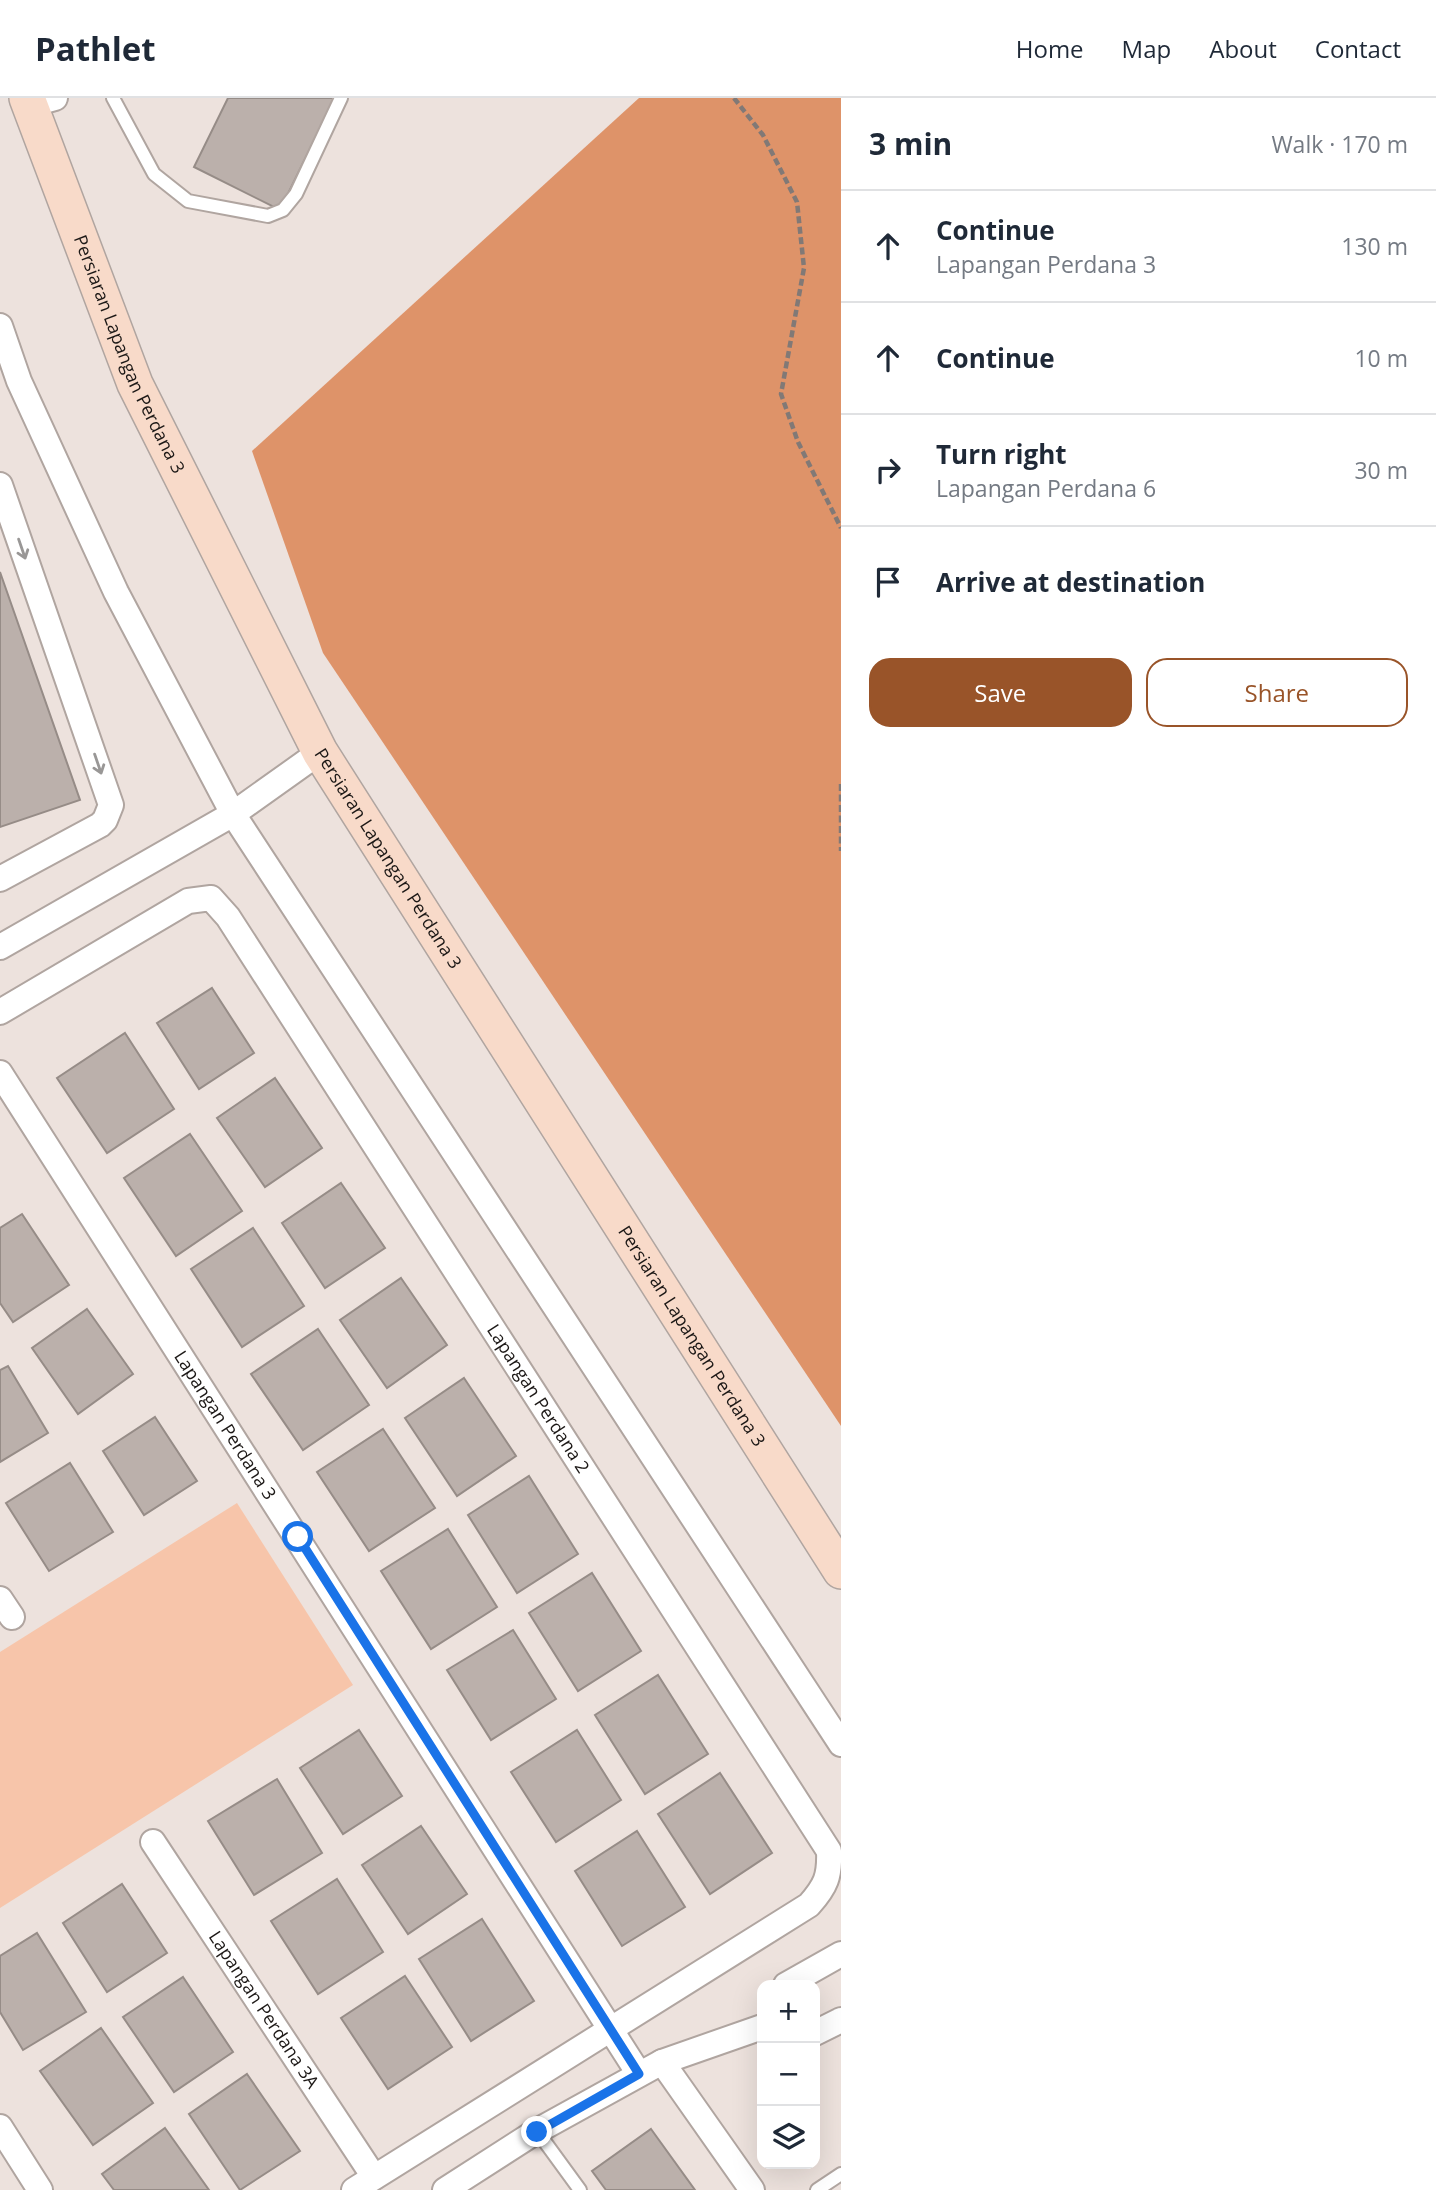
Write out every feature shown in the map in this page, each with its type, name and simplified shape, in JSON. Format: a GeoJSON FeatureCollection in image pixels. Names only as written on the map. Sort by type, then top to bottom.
{"type":"FeatureCollection","features":[{"type":"Feature","properties":{"kind":"street","name":"Persiaran Lapangan Perdana 3"},"geometry":{"type":"LineString","coordinates":[[37,101],[135,384],[320,752],[841,1571]]}},
{"type":"Feature","properties":{"kind":"street"},"geometry":{"type":"LineString","coordinates":[[0,326],[19,381],[116,592],[233,814],[841,1744]]}},
{"type":"Feature","properties":{"kind":"street"},"geometry":{"type":"LineString","coordinates":[[0,485],[111,805],[106,820],[100,825],[0,879]]}},
{"type":"Feature","properties":{"kind":"street"},"geometry":{"type":"LineString","coordinates":[[0,947],[233,814],[320,752]]}},
{"type":"Feature","properties":{"kind":"street","name":"Lapangan Perdana 2"},"geometry":{"type":"LineString","coordinates":[[0,1012],[188,901],[211,898],[228,918],[829,1851],[830,1873],[825,1887],[809,1905],[610,2027]]}},
{"type":"Feature","properties":{"kind":"street","name":"Lapangan Perdana 3"},"geometry":{"type":"LineString","coordinates":[[0,1073],[639,2074]]}},
{"type":"Feature","properties":{"kind":"street","name":"Lapangan Perdana 3A"},"geometry":{"type":"LineString","coordinates":[[153,1842],[364,2183]]}},
{"type":"Feature","properties":{"kind":"street"},"geometry":{"type":"LineString","coordinates":[[795,1980],[841,1954]]}},
{"type":"Feature","properties":{"kind":"street"},"geometry":{"type":"LineString","coordinates":[[820,2030],[841,2020]]}},
{"type":"Feature","properties":{"kind":"street"},"geometry":{"type":"LineString","coordinates":[[364,2183],[610,2027]]}},
{"type":"Feature","properties":{"kind":"street"},"geometry":{"type":"LineString","coordinates":[[445,2190],[537,2132],[662,2062],[757,2028]]}},
{"type":"Feature","properties":{"kind":"street"},"geometry":{"type":"LineString","coordinates":[[662,2062],[752,2190]]}},
{"type":"Feature","properties":{"kind":"street"},"geometry":{"type":"LineString","coordinates":[[0,2127],[40,2190]]}},
{"type":"Feature","properties":{"kind":"lane"},"geometry":{"type":"LineString","coordinates":[[113,98],[154,174],[188,201],[268,216],[283,210],[296,194],[341,98]]}},
{"type":"Feature","properties":{"kind":"lane"},"geometry":{"type":"LineString","coordinates":[[537,2132],[580,2190]]}},
{"type":"Feature","properties":{"kind":"lane"},"geometry":{"type":"LineString","coordinates":[[817,2190],[841,2174]]}},
{"type":"Feature","properties":{"kind":"path"},"geometry":{"type":"LineString","coordinates":[[734,98],[763,135],[797,202],[804,268],[781,394],[798,442],[841,528]]}},
{"type":"Feature","properties":{"kind":"path"},"geometry":{"type":"LineString","coordinates":[[841,783],[841,851]]}},
{"type":"Feature","properties":{"kind":"shaded area"},"geometry":{"type":"Polygon","coordinates":[[[639,98],[841,98],[841,1426],[323,653],[252,451],[639,98]]]}},
{"type":"Feature","properties":{"kind":"shaded area"},"geometry":{"type":"Polygon","coordinates":[[[237,1503],[353,1685],[0,1908],[0,1652],[237,1503]]]}},
{"type":"Feature","properties":{"kind":"building"},"geometry":{"type":"Polygon","coordinates":[[[228,98],[335,98],[280,210],[194,167],[228,98]]]}},
{"type":"Feature","properties":{"kind":"building"},"geometry":{"type":"Polygon","coordinates":[[[0,572],[80,800],[0,827],[0,572]]]}},
{"type":"Feature","properties":{"kind":"building"},"geometry":{"type":"Polygon","coordinates":[[[212,988],[254,1053],[199,1089],[157,1023],[212,988]]]}},
{"type":"Feature","properties":{"kind":"building"},"geometry":{"type":"Polygon","coordinates":[[[125,1033],[174,1109],[107,1153],[57,1078],[125,1033]]]}},
{"type":"Feature","properties":{"kind":"building"},"geometry":{"type":"Polygon","coordinates":[[[275,1078],[322,1148],[265,1187],[217,1118],[275,1078]]]}},
{"type":"Feature","properties":{"kind":"building"},"geometry":{"type":"Polygon","coordinates":[[[190,1134],[242,1211],[176,1256],[124,1178],[190,1134]]]}},
{"type":"Feature","properties":{"kind":"building"},"geometry":{"type":"Polygon","coordinates":[[[341,1183],[385,1248],[325,1288],[282,1223],[341,1183]]]}},
{"type":"Feature","properties":{"kind":"building"},"geometry":{"type":"Polygon","coordinates":[[[22,1214],[69,1285],[13,1322],[0,1303],[0,1228],[22,1214]]]}},
{"type":"Feature","properties":{"kind":"building"},"geometry":{"type":"Polygon","coordinates":[[[253,1228],[304,1306],[242,1347],[191,1269],[253,1228]]]}},
{"type":"Feature","properties":{"kind":"building"},"geometry":{"type":"Polygon","coordinates":[[[401,1278],[447,1345],[387,1388],[340,1320],[401,1278]]]}},
{"type":"Feature","properties":{"kind":"building"},"geometry":{"type":"Polygon","coordinates":[[[87,1309],[133,1374],[78,1414],[32,1348],[87,1309]]]}},
{"type":"Feature","properties":{"kind":"building"},"geometry":{"type":"Polygon","coordinates":[[[318,1329],[369,1405],[303,1450],[251,1374],[318,1329]]]}},
{"type":"Feature","properties":{"kind":"building"},"geometry":{"type":"Polygon","coordinates":[[[8,1366],[48,1433],[0,1462],[0,1370],[8,1366]]]}},
{"type":"Feature","properties":{"kind":"building"},"geometry":{"type":"Polygon","coordinates":[[[464,1378],[516,1456],[457,1496],[405,1418],[464,1378]]]}},
{"type":"Feature","properties":{"kind":"building"},"geometry":{"type":"Polygon","coordinates":[[[155,1417],[197,1481],[144,1515],[103,1451],[155,1417]]]}},
{"type":"Feature","properties":{"kind":"building"},"geometry":{"type":"Polygon","coordinates":[[[383,1429],[435,1508],[369,1551],[317,1472],[383,1429]]]}},
{"type":"Feature","properties":{"kind":"building"},"geometry":{"type":"Polygon","coordinates":[[[70,1463],[113,1532],[49,1571],[6,1503],[70,1463]]]}},
{"type":"Feature","properties":{"kind":"building"},"geometry":{"type":"Polygon","coordinates":[[[529,1476],[578,1554],[517,1593],[468,1515],[529,1476]]]}},
{"type":"Feature","properties":{"kind":"building"},"geometry":{"type":"Polygon","coordinates":[[[448,1529],[497,1607],[431,1649],[381,1571],[448,1529]]]}},
{"type":"Feature","properties":{"kind":"building"},"geometry":{"type":"Polygon","coordinates":[[[592,1573],[641,1651],[578,1691],[529,1613],[592,1573]]]}},
{"type":"Feature","properties":{"kind":"building"},"geometry":{"type":"Polygon","coordinates":[[[513,1630],[556,1699],[491,1740],[447,1670],[513,1630]]]}},
{"type":"Feature","properties":{"kind":"building"},"geometry":{"type":"Polygon","coordinates":[[[658,1675],[708,1754],[645,1794],[595,1715],[658,1675]]]}},
{"type":"Feature","properties":{"kind":"building"},"geometry":{"type":"Polygon","coordinates":[[[359,1730],[402,1796],[343,1834],[300,1768],[359,1730]]]}},
{"type":"Feature","properties":{"kind":"building"},"geometry":{"type":"Polygon","coordinates":[[[577,1730],[621,1800],[556,1842],[511,1772],[577,1730]]]}},
{"type":"Feature","properties":{"kind":"building"},"geometry":{"type":"Polygon","coordinates":[[[720,1773],[772,1853],[710,1894],[658,1814],[720,1773]]]}},
{"type":"Feature","properties":{"kind":"building"},"geometry":{"type":"Polygon","coordinates":[[[277,1779],[322,1853],[254,1895],[208,1821],[277,1779]]]}},
{"type":"Feature","properties":{"kind":"building"},"geometry":{"type":"Polygon","coordinates":[[[421,1826],[467,1894],[408,1934],[362,1865],[421,1826]]]}},
{"type":"Feature","properties":{"kind":"building"},"geometry":{"type":"Polygon","coordinates":[[[637,1831],[685,1907],[622,1946],[575,1871],[637,1831]]]}},
{"type":"Feature","properties":{"kind":"building"},"geometry":{"type":"Polygon","coordinates":[[[337,1879],[383,1952],[318,1994],[271,1921],[337,1879]]]}},
{"type":"Feature","properties":{"kind":"building"},"geometry":{"type":"Polygon","coordinates":[[[122,1884],[167,1953],[107,1992],[63,1923],[122,1884]]]}},
{"type":"Feature","properties":{"kind":"building"},"geometry":{"type":"Polygon","coordinates":[[[482,1919],[534,2001],[471,2041],[419,1959],[482,1919]]]}},
{"type":"Feature","properties":{"kind":"building"},"geometry":{"type":"Polygon","coordinates":[[[37,1933],[86,2012],[23,2050],[0,2012],[0,1956],[37,1933]]]}},
{"type":"Feature","properties":{"kind":"building"},"geometry":{"type":"Polygon","coordinates":[[[405,1976],[452,2047],[388,2089],[341,2018],[405,1976]]]}},
{"type":"Feature","properties":{"kind":"building"},"geometry":{"type":"Polygon","coordinates":[[[183,1977],[233,2052],[174,2092],[123,2017],[183,1977]]]}},
{"type":"Feature","properties":{"kind":"building"},"geometry":{"type":"Polygon","coordinates":[[[101,2028],[153,2103],[93,2145],[40,2071],[101,2028]]]}},
{"type":"Feature","properties":{"kind":"building"},"geometry":{"type":"Polygon","coordinates":[[[247,2074],[300,2151],[240,2190],[189,2114],[247,2074]]]}},
{"type":"Feature","properties":{"kind":"building"},"geometry":{"type":"Polygon","coordinates":[[[165,2128],[209,2190],[114,2190],[102,2174],[165,2128]]]}},
{"type":"Feature","properties":{"kind":"building"},"geometry":{"type":"Polygon","coordinates":[[[651,2129],[695,2190],[606,2190],[592,2171],[651,2129]]]}},
{"type":"Feature","properties":{"kind":"route"},"geometry":{"type":"LineString","coordinates":[[298,1537],[639,2074],[537,2132]]}}]}
